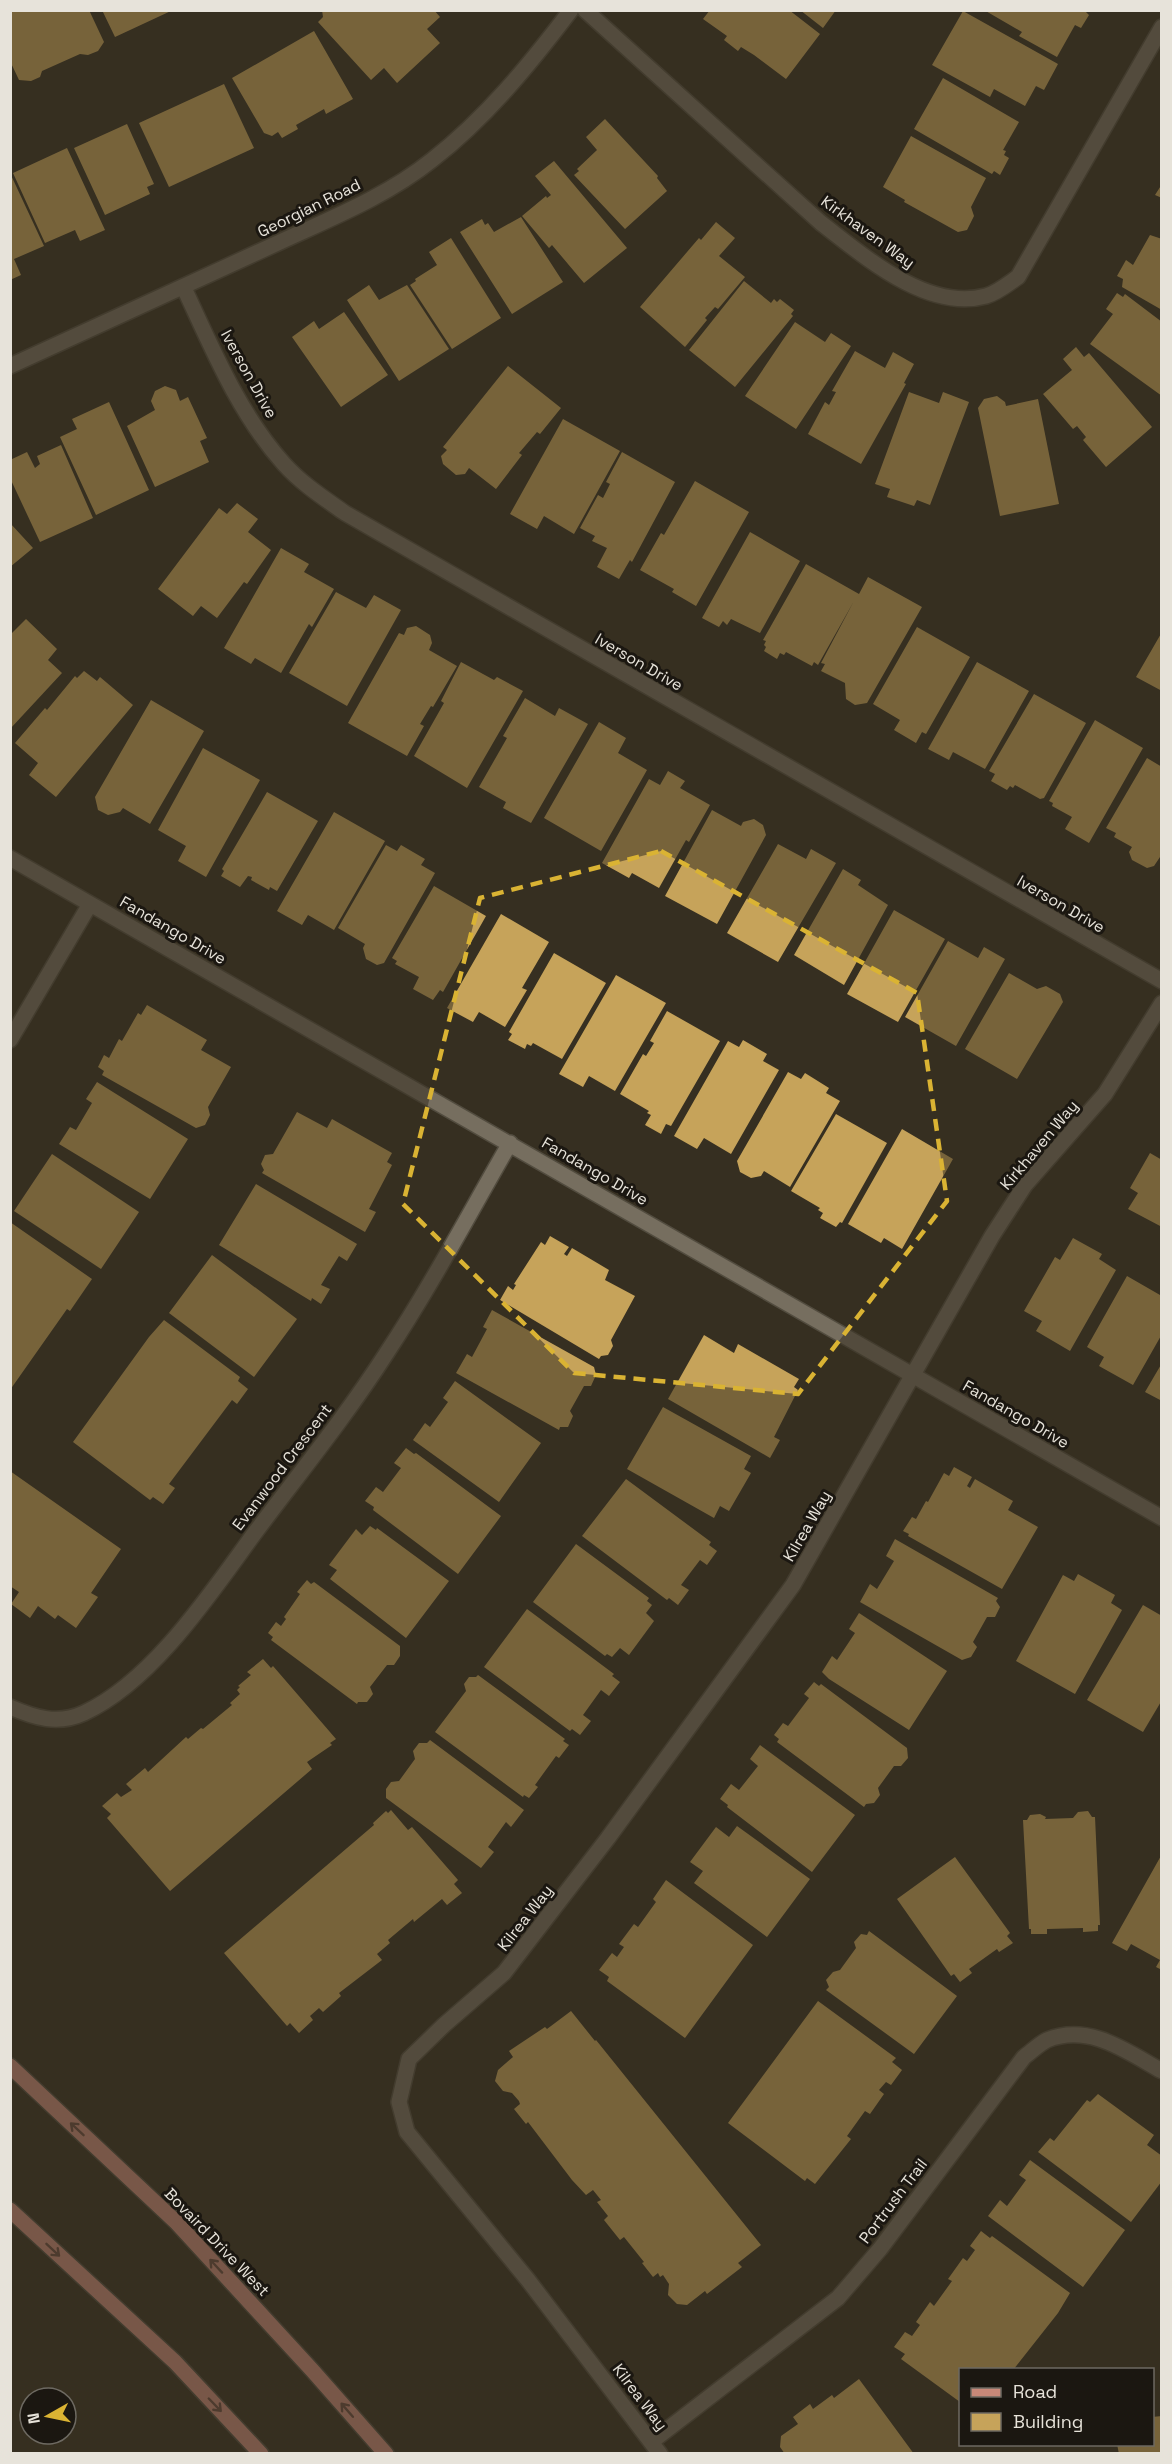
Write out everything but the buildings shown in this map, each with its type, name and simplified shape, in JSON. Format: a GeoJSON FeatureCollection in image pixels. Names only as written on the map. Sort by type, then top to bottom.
{"type":"FeatureCollection","features":[{"type":"Feature","properties":{"kind":"main road","name":"Bovaird Drive West"},"geometry":{"type":"LineString","coordinates":[[10,2067],[176,2223],[386,2454]]}},
{"type":"Feature","properties":{"kind":"main road"},"geometry":{"type":"LineString","coordinates":[[10,2210],[175,2362],[261,2454]]}},
{"type":"Feature","properties":{"kind":"street","name":"Georgian Road"},"geometry":{"type":"LineString","coordinates":[[10,366],[184,288],[354,207],[401,182],[432,160],[468,129],[528,66],[571,10]]}},
{"type":"Feature","properties":{"kind":"street","name":"Kirkhaven Way"},"geometry":{"type":"LineString","coordinates":[[585,10],[821,223],[860,253],[912,286],[948,298],[988,296],[1018,277],[1161,27]]}},
{"type":"Feature","properties":{"kind":"street","name":"Iverson Drive"},"geometry":{"type":"LineString","coordinates":[[184,288],[237,394],[261,433],[284,463],[303,482],[345,513],[1161,981]]}},
{"type":"Feature","properties":{"kind":"street","name":"Fandango Drive"},"geometry":{"type":"LineString","coordinates":[[10,858],[1161,1518]]}},
{"type":"Feature","properties":{"kind":"street"},"geometry":{"type":"LineString","coordinates":[[10,1040],[90,904]]}},
{"type":"Feature","properties":{"kind":"street","name":"Kirkhaven Way"},"geometry":{"type":"LineString","coordinates":[[914,1376],[992,1236],[1025,1185],[1105,1094],[1161,1003]]}},
{"type":"Feature","properties":{"kind":"street","name":"Evanwood Crescent"},"geometry":{"type":"LineString","coordinates":[[10,1707],[52,1721],[83,1714],[116,1694],[161,1653],[199,1610],[385,1356],[431,1284],[510,1143]]}},
{"type":"Feature","properties":{"kind":"street","name":"Kilrea Way"},"geometry":{"type":"LineString","coordinates":[[656,2448],[528,2280],[407,2132],[399,2102],[409,2059],[504,1973],[608,1838],[793,1585],[914,1376]]}},
{"type":"Feature","properties":{"kind":"street","name":"Portrush Trail"},"geometry":{"type":"LineString","coordinates":[[656,2448],[838,2298],[880,2249],[1024,2057],[1046,2041],[1072,2033],[1097,2038],[1123,2049],[1161,2071]]}},
{"type":"Feature","properties":{"kind":"highlighted area"},"geometry":{"type":"Polygon","coordinates":[[[661,851],[917,993],[947,1201],[798,1394],[574,1373],[403,1204],[480,898],[661,851]]]}}]}
